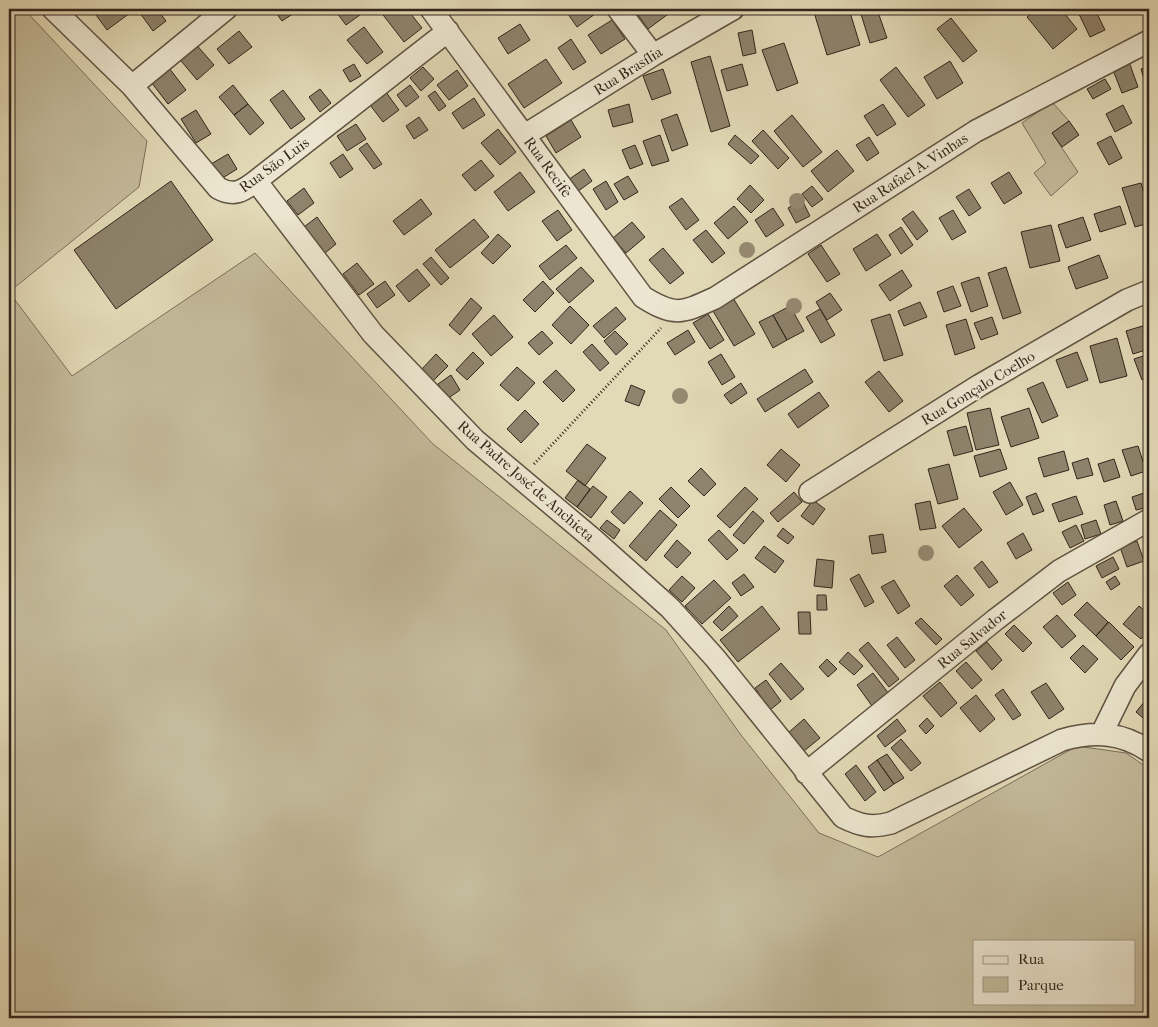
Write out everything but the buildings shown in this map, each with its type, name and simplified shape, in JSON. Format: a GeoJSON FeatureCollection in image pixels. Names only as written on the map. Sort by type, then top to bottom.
{"type":"FeatureCollection","features":[{"type":"Feature","properties":{"kind":"street","name":"Rua São Luis"},"geometry":{"type":"LineString","coordinates":[[53,9],[132,86],[218,188],[228,193],[240,192],[256,181],[448,31]]}},
{"type":"Feature","properties":{"kind":"street"},"geometry":{"type":"LineString","coordinates":[[132,86],[226,9]]}},
{"type":"Feature","properties":{"kind":"street","name":"Rua Recife"},"geometry":{"type":"LineString","coordinates":[[431,9],[643,297],[656,305],[676,312]]}},
{"type":"Feature","properties":{"kind":"street"},"geometry":{"type":"LineString","coordinates":[[618,9],[653,55]]}},
{"type":"Feature","properties":{"kind":"street","name":"Rua Brasília"},"geometry":{"type":"LineString","coordinates":[[525,135],[653,55],[733,9]]}},
{"type":"Feature","properties":{"kind":"street","name":"Rua Rafael A. Vinhas"},"geometry":{"type":"LineString","coordinates":[[676,312],[695,307],[715,298],[976,131],[1149,41]]}},
{"type":"Feature","properties":{"kind":"street","name":"Rua Padre José de Anchieta"},"geometry":{"type":"LineString","coordinates":[[256,181],[373,334],[475,440],[594,540],[670,608],[715,658],[843,817],[859,825],[876,827],[891,823],[1062,740],[1082,734],[1102,733],[1125,738],[1149,751]]}},
{"type":"Feature","properties":{"kind":"street","name":"Rua Gonçalo Coelho"},"geometry":{"type":"LineString","coordinates":[[810,492],[980,385],[1127,300],[1149,291]]}},
{"type":"Feature","properties":{"kind":"street","name":"Rua Salvador"},"geometry":{"type":"LineString","coordinates":[[806,773],[995,620],[1060,571],[1149,520]]}},
{"type":"Feature","properties":{"kind":"street"},"geometry":{"type":"LineString","coordinates":[[1102,733],[1125,686],[1149,654]]}},
{"type":"Feature","properties":{"kind":"path"},"geometry":{"type":"LineString","coordinates":[[520,479],[676,312]]}},
{"type":"Feature","properties":{"kind":"green space"},"geometry":{"type":"Polygon","coordinates":[[[9,9],[24,9],[147,141],[139,187],[9,292],[9,9]]]}},
{"type":"Feature","properties":{"kind":"green space"},"geometry":{"type":"Polygon","coordinates":[[[1052,102],[1069,121],[1052,133],[1078,172],[1051,196],[1034,173],[1046,163],[1022,123],[1052,102]]]}},
{"type":"Feature","properties":{"kind":"green space"},"geometry":{"type":"Polygon","coordinates":[[[255,253],[433,444],[666,630],[741,735],[819,833],[878,857],[1077,746],[1126,753],[1149,769],[1149,1018],[9,1018],[9,292],[72,376],[255,253]]]}}]}
